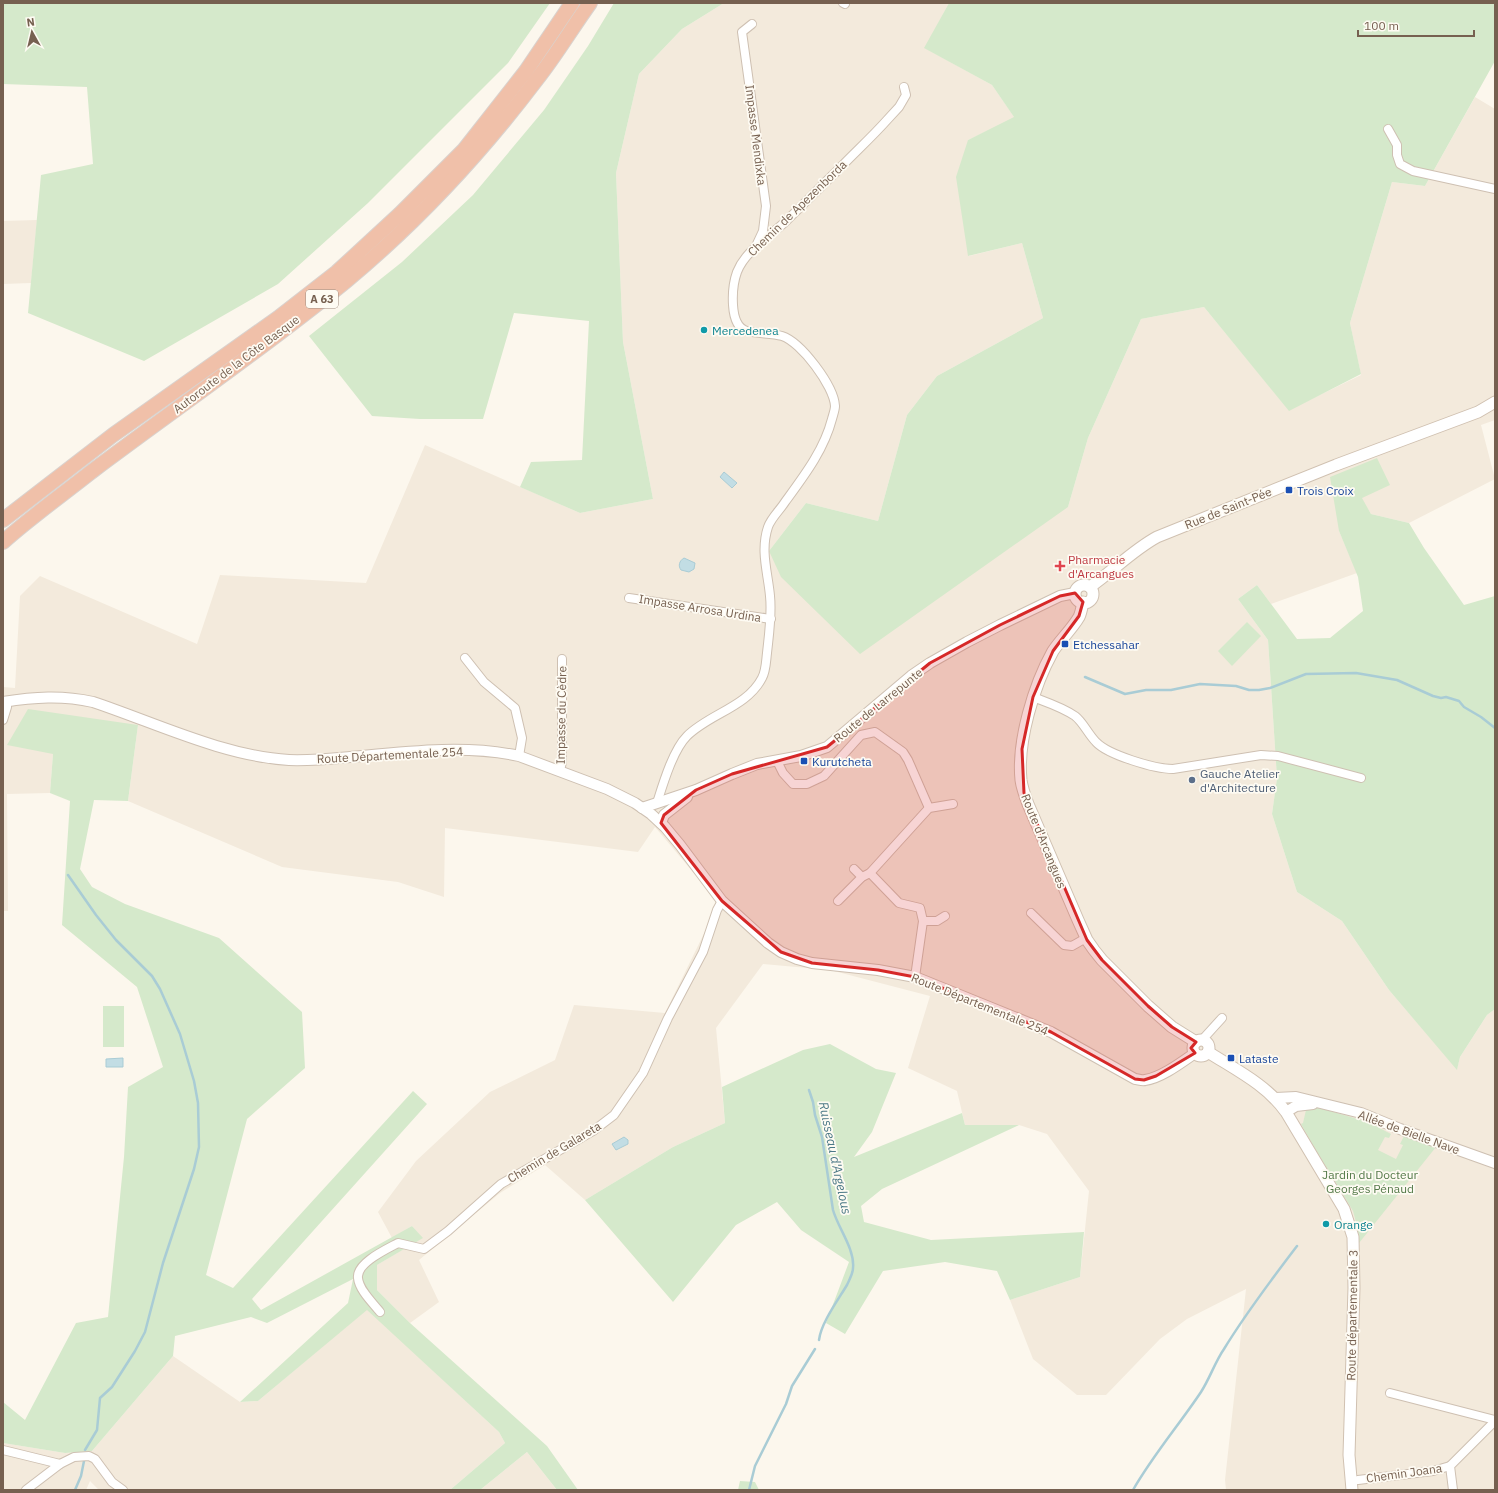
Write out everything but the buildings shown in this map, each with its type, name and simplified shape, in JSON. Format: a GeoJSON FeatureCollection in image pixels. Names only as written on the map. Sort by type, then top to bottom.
{"type":"FeatureCollection","features":[{"type":"Feature","properties":{"kind":"highway","name":"Autoroute de la Côte Basque"},"geometry":{"type":"LineString","coordinates":[[3,520],[114,435],[278,318],[337,272],[400,214],[464,150],[526,71],[572,3]]}},
{"type":"Feature","properties":{"kind":"highway","name":"Autoroute de la Côte Basque"},"geometry":{"type":"LineString","coordinates":[[3,542],[24,524],[117,453],[295,321],[346,280],[410,223],[473,159],[538,79],[590,3]]}},
{"type":"Feature","properties":{"kind":"main road","name":"Rue de Saint-Pée"},"geometry":{"type":"LineString","coordinates":[[1090,587],[1110,573],[1145,544],[1157,537],[1336,465],[1466,416],[1495,402]]}},
{"type":"Feature","properties":{"kind":"main road"},"geometry":{"type":"LineString","coordinates":[[1082,585],[1090,587],[1093,592],[1092,597],[1088,601],[1083,602],[1078,600],[1076,593],[1078,588],[1082,585]]}},
{"type":"Feature","properties":{"kind":"main road","name":"Route d'Arcangues"},"geometry":{"type":"LineString","coordinates":[[1083,602],[1079,616],[1053,651],[1032,697],[1022,749],[1021,781],[1028,804],[1086,938],[1102,960],[1148,1006],[1172,1027],[1198,1045]]}},
{"type":"Feature","properties":{"kind":"main road","name":"Route départementale 3"},"geometry":{"type":"LineString","coordinates":[[1198,1045],[1201,1056],[1208,1052],[1276,1098],[1286,1112],[1344,1209],[1353,1237],[1354,1288],[1349,1455],[1352,1490]]}},
{"type":"Feature","properties":{"kind":"street","name":"Impasse Mendixka"},"geometry":{"type":"LineString","coordinates":[[752,24],[742,32],[766,206],[763,231],[755,248]]}},
{"type":"Feature","properties":{"kind":"street","name":"Chemin de Apezenborda"},"geometry":{"type":"LineString","coordinates":[[663,802],[664,779],[680,745],[687,736],[708,720],[744,699],[764,676],[771,619],[770,596],[764,558],[764,544],[768,525],[806,473],[828,434],[835,407],[831,390],[813,362],[798,345],[783,336],[745,331],[739,325],[735,317],[732,303],[737,273],[743,261],[755,248],[785,222],[877,131],[899,107],[906,95],[904,86]]}},
{"type":"Feature","properties":{"kind":"street"},"geometry":{"type":"LineString","coordinates":[[1388,129],[1397,145],[1397,155],[1400,164],[1413,171],[1495,190]]}},
{"type":"Feature","properties":{"kind":"street","name":"Route de Larrepunte"},"geometry":{"type":"LineString","coordinates":[[642,808],[696,790],[757,764],[811,753],[827,746],[911,676],[930,664],[967,642],[1060,596],[1076,593]]}},
{"type":"Feature","properties":{"kind":"street","name":"Impasse Arrosa Urdina"},"geometry":{"type":"LineString","coordinates":[[629,598],[771,619]]}},
{"type":"Feature","properties":{"kind":"street"},"geometry":{"type":"LineString","coordinates":[[465,658],[484,682],[515,708],[522,738],[519,756]]}},
{"type":"Feature","properties":{"kind":"street","name":"Impasse du Cèdre"},"geometry":{"type":"LineString","coordinates":[[560,771],[562,762],[562,659]]}},
{"type":"Feature","properties":{"kind":"street","name":"Route Départementale 254"},"geometry":{"type":"LineString","coordinates":[[5,701],[48,696],[76,698],[235,751],[270,758],[309,760],[405,752],[475,750],[519,756],[607,789],[651,814],[661,823],[680,846],[722,901],[768,943],[781,952],[797,959],[812,963],[878,970],[915,977],[1051,1032],[1135,1079],[1144,1080],[1173,1068],[1198,1045]]}},
{"type":"Feature","properties":{"kind":"street"},"geometry":{"type":"LineString","coordinates":[[1032,697],[1059,707],[1076,716],[1096,743],[1105,750],[1162,769],[1173,769],[1261,755],[1278,756],[1361,778]]}},
{"type":"Feature","properties":{"kind":"street"},"geometry":{"type":"LineString","coordinates":[[3,720],[7,707],[5,701]]}},
{"type":"Feature","properties":{"kind":"street"},"geometry":{"type":"LineString","coordinates":[[777,760],[783,773],[793,784],[807,784],[824,776],[861,735],[875,732],[903,752],[929,808]]}},
{"type":"Feature","properties":{"kind":"street"},"geometry":{"type":"LineString","coordinates":[[664,779],[665,794],[663,802],[667,812]]}},
{"type":"Feature","properties":{"kind":"street","name":"Route de Larrepunte"},"geometry":{"type":"LineString","coordinates":[[661,823],[667,812],[696,790]]}},
{"type":"Feature","properties":{"kind":"street"},"geometry":{"type":"LineString","coordinates":[[838,901],[862,877],[870,873],[929,808],[953,804]]}},
{"type":"Feature","properties":{"kind":"street"},"geometry":{"type":"LineString","coordinates":[[854,869],[862,877]]}},
{"type":"Feature","properties":{"kind":"street"},"geometry":{"type":"LineString","coordinates":[[870,873],[899,903],[920,908],[923,921],[915,977]]}},
{"type":"Feature","properties":{"kind":"street","name":"Chemin de Galareta"},"geometry":{"type":"LineString","coordinates":[[380,1312],[364,1291],[358,1280],[358,1272],[377,1254],[398,1243],[424,1249],[448,1231],[501,1184],[593,1131],[614,1115],[643,1073],[668,1018],[703,952],[717,910],[722,901]]}},
{"type":"Feature","properties":{"kind":"street"},"geometry":{"type":"LineString","coordinates":[[1031,913],[1064,945],[1072,946],[1086,938]]}},
{"type":"Feature","properties":{"kind":"street"},"geometry":{"type":"LineString","coordinates":[[923,921],[937,921],[945,916]]}},
{"type":"Feature","properties":{"kind":"street"},"geometry":{"type":"LineString","coordinates":[[1198,1045],[1222,1018]]}},
{"type":"Feature","properties":{"kind":"street","name":"Allée de Bielle Nave"},"geometry":{"type":"LineString","coordinates":[[1276,1098],[1296,1097],[1361,1113],[1400,1129],[1495,1163]]}},
{"type":"Feature","properties":{"kind":"street","name":"Allée de Bielle Nave"},"geometry":{"type":"LineString","coordinates":[[1286,1112],[1296,1106],[1321,1103]]}},
{"type":"Feature","properties":{"kind":"street"},"geometry":{"type":"LineString","coordinates":[[1390,1393],[1495,1421]]}},
{"type":"Feature","properties":{"kind":"street"},"geometry":{"type":"LineString","coordinates":[[1453,1490],[1450,1466],[1495,1421]]}},
{"type":"Feature","properties":{"kind":"street"},"geometry":{"type":"LineString","coordinates":[[3,1450],[60,1464]]}},
{"type":"Feature","properties":{"kind":"street"},"geometry":{"type":"LineString","coordinates":[[26,1490],[60,1464],[74,1457],[89,1456],[95,1459],[112,1482],[123,1490]]}},
{"type":"Feature","properties":{"kind":"street","name":"Chemin Joana"},"geometry":{"type":"LineString","coordinates":[[1358,1480],[1433,1471],[1450,1466]]}},
{"type":"Feature","properties":{"kind":"highlighted area"},"geometry":{"type":"Polygon","coordinates":[[[1075,593],[1083,602],[1079,616],[1053,651],[1033,697],[1022,749],[1024,793],[1087,940],[1102,960],[1148,1006],[1172,1027],[1196,1042],[1191,1048],[1195,1053],[1156,1076],[1144,1080],[1135,1079],[1051,1032],[915,977],[878,970],[812,963],[781,952],[722,901],[661,823],[664,815],[696,790],[732,774],[827,747],[930,663],[1000,625],[1060,596],[1075,593]]]}},
{"type":"Feature","properties":{"kind":"shaded area"},"geometry":{"type":"Polygon","coordinates":[[[724,3],[949,3],[925,48],[992,85],[1015,118],[968,140],[969,256],[1022,243],[1043,318],[937,376],[907,415],[878,521],[806,503],[769,551],[1068,507],[1088,438],[1141,319],[1204,307],[1289,410],[1361,375],[1350,323],[1392,182],[1425,186],[1475,97],[1495,109],[1495,420],[1481,425],[1495,479],[1409,523],[1371,514],[1361,498],[1377,458],[1339,531],[1357,573],[1271,604],[1257,585],[1238,599],[1268,640],[1277,778],[1272,814],[1297,892],[1342,921],[1389,990],[1457,1069],[1460,1057],[1487,1015],[1495,1009],[1495,1490],[1226,1490],[1225,1480],[1246,1289],[1187,1319],[1160,1339],[1106,1395],[1077,1395],[1033,1359],[1010,1300],[1080,1277],[1089,1191],[1047,1134],[1019,1125],[965,1125],[957,1091],[908,1068],[930,996],[830,970],[763,964],[716,1028],[725,1123],[673,1147],[585,1200],[545,1165],[500,1193],[419,1260],[439,1302],[410,1323],[377,1290],[377,1265],[422,1238],[412,1226],[392,1238],[378,1212],[416,1161],[490,1092],[555,1060],[574,1005],[665,1013],[719,903],[655,827],[638,852],[445,828],[444,897],[398,882],[282,867],[128,801],[138,725],[53,754],[50,793],[7,794],[8,911],[3,911],[3,687],[15,688],[20,596],[40,576],[197,644],[220,575],[366,583],[425,445],[580,513],[653,499],[623,342],[616,173],[639,74],[682,29],[724,3]]]}},
{"type":"Feature","properties":{"kind":"shaded area"},"geometry":{"type":"Polygon","coordinates":[[[37,220],[31,283],[3,284],[3,221],[37,220]]]}},
{"type":"Feature","properties":{"kind":"shaded area"},"geometry":{"type":"Polygon","coordinates":[[[367,1309],[499,1432],[505,1443],[450,1490],[99,1490],[90,1481],[86,1490],[3,1490],[3,1443],[65,1453],[92,1451],[173,1356],[240,1402],[258,1401],[367,1309]]]}},
{"type":"Feature","properties":{"kind":"shaded area"},"geometry":{"type":"Polygon","coordinates":[[[527,1452],[557,1490],[480,1490],[527,1452]]]}},
{"type":"Feature","properties":{"kind":"green space"},"geometry":{"type":"Polygon","coordinates":[[[3,3],[550,3],[508,63],[368,203],[278,284],[144,361],[28,313],[41,175],[93,164],[87,87],[3,84],[3,3]]]}},
{"type":"Feature","properties":{"kind":"green space"},"geometry":{"type":"Polygon","coordinates":[[[614,3],[724,3],[682,29],[639,74],[616,173],[623,342],[653,499],[580,513],[520,487],[531,462],[582,460],[589,321],[514,313],[483,419],[420,419],[372,416],[309,336],[402,262],[473,195],[544,110],[588,46],[614,3]]]}},
{"type":"Feature","properties":{"kind":"green space"},"geometry":{"type":"Polygon","coordinates":[[[949,3],[1495,3],[1495,61],[1425,186],[1392,182],[1350,323],[1361,374],[1289,411],[1204,307],[1141,319],[1088,438],[1068,507],[860,654],[781,577],[769,551],[806,503],[878,521],[907,415],[937,376],[1043,318],[1022,243],[968,256],[956,177],[968,140],[1014,117],[992,85],[924,48],[949,3]]]}},
{"type":"Feature","properties":{"kind":"green space"},"geometry":{"type":"Polygon","coordinates":[[[1377,458],[1390,485],[1362,498],[1371,514],[1409,523],[1424,548],[1464,605],[1495,596],[1495,1009],[1487,1015],[1460,1057],[1457,1070],[1389,990],[1342,921],[1297,892],[1272,814],[1277,778],[1268,640],[1238,599],[1257,585],[1297,639],[1330,638],[1363,611],[1358,577],[1339,531],[1330,477],[1377,458]]]}},
{"type":"Feature","properties":{"kind":"green space"},"geometry":{"type":"Polygon","coordinates":[[[1247,622],[1261,636],[1232,666],[1218,651],[1247,622]]]}},
{"type":"Feature","properties":{"kind":"green space"},"geometry":{"type":"Polygon","coordinates":[[[28,709],[138,725],[128,801],[94,800],[80,869],[92,887],[125,904],[219,938],[302,1012],[305,1068],[247,1119],[206,1275],[233,1288],[413,1091],[427,1104],[252,1299],[261,1310],[412,1226],[423,1238],[377,1265],[377,1290],[410,1323],[547,1446],[578,1490],[557,1490],[527,1452],[480,1490],[450,1490],[505,1443],[499,1432],[367,1310],[258,1401],[240,1402],[348,1303],[353,1279],[267,1323],[251,1317],[175,1336],[173,1356],[92,1451],[65,1453],[3,1443],[3,1402],[25,1420],[76,1323],[108,1317],[124,1157],[128,1087],[163,1067],[137,987],[62,925],[70,801],[50,793],[53,754],[7,745],[28,709]]]}},
{"type":"Feature","properties":{"kind":"green space"},"geometry":{"type":"Polygon","coordinates":[[[103,1006],[124,1006],[124,1047],[103,1047],[103,1006]]]}},
{"type":"Feature","properties":{"kind":"green space"},"geometry":{"type":"Polygon","coordinates":[[[830,1044],[876,1069],[896,1073],[872,1132],[854,1157],[962,1113],[965,1125],[1019,1125],[882,1189],[861,1206],[864,1222],[931,1240],[1084,1232],[1080,1277],[1010,1300],[997,1271],[945,1262],[883,1271],[845,1334],[826,1323],[849,1262],[801,1230],[777,1202],[736,1225],[673,1302],[585,1200],[673,1147],[725,1123],[722,1087],[803,1050],[830,1044]]]}},
{"type":"Feature","properties":{"kind":"green space","name":"Jardin du Docteur Georges Pénaud"},"geometry":{"type":"Polygon","coordinates":[[[1316,1107],[1368,1122],[1391,1134],[1389,1138],[1385,1137],[1378,1150],[1396,1159],[1403,1145],[1400,1144],[1404,1136],[1436,1147],[1359,1243],[1358,1230],[1353,1211],[1301,1124],[1303,1123],[1306,1110],[1316,1107]]]}},
{"type":"Feature","properties":{"kind":"green space"},"geometry":{"type":"Polygon","coordinates":[[[740,1481],[755,1482],[759,1490],[738,1490],[740,1481]]]}},
{"type":"Feature","properties":{"kind":"water"},"geometry":{"type":"Polygon","coordinates":[[[724,472],[737,483],[732,488],[720,477],[724,472]]]}},
{"type":"Feature","properties":{"kind":"water"},"geometry":{"type":"Polygon","coordinates":[[[684,558],[695,563],[694,569],[689,572],[681,570],[680,568],[680,562],[684,558]]]}},
{"type":"Feature","properties":{"kind":"water"},"geometry":{"type":"Polygon","coordinates":[[[123,1058],[123,1067],[106,1067],[106,1059],[123,1058]]]}},
{"type":"Feature","properties":{"kind":"water"},"geometry":{"type":"Polygon","coordinates":[[[624,1137],[628,1140],[628,1144],[616,1150],[612,1144],[624,1137]]]}},
{"type":"Feature","properties":{"kind":"waterway"},"geometry":{"type":"LineString","coordinates":[[1085,677],[1125,694],[1146,690],[1171,690],[1200,684],[1236,686],[1249,690],[1259,690],[1270,688],[1306,674],[1356,673],[1397,680],[1433,696],[1441,698],[1446,697],[1459,701],[1464,707],[1481,717],[1495,728]]}},
{"type":"Feature","properties":{"kind":"waterway"},"geometry":{"type":"LineString","coordinates":[[68,875],[96,915],[116,940],[152,976],[160,989],[180,1034],[194,1081],[198,1103],[199,1147],[194,1169],[163,1263],[145,1332],[135,1351],[112,1387],[100,1398],[97,1430],[85,1450]]}},
{"type":"Feature","properties":{"kind":"waterway","name":"Ruisseau d'Argelous"},"geometry":{"type":"LineString","coordinates":[[809,1090],[822,1137],[833,1210],[849,1246],[853,1261],[851,1277],[826,1319],[820,1333],[819,1340]]}},
{"type":"Feature","properties":{"kind":"waterway"},"geometry":{"type":"LineString","coordinates":[[1133,1490],[1201,1392],[1221,1354],[1241,1322],[1297,1246]]}},
{"type":"Feature","properties":{"kind":"waterway","name":"Ruisseau d'Argelous"},"geometry":{"type":"LineString","coordinates":[[749,1490],[755,1466],[786,1404],[792,1386],[815,1349]]}},
{"type":"Feature","properties":{"kind":"waterway"},"geometry":{"type":"LineString","coordinates":[[75,1490],[81,1476],[84,1461]]}},
{"type":"Feature","properties":{"kind":"place","name":"Mercedenea"},"geometry":{"type":"Point","coordinates":[704,330]}},
{"type":"Feature","properties":{"kind":"place","name":"Trois Croix"},"geometry":{"type":"Point","coordinates":[1289,490]}},
{"type":"Feature","properties":{"kind":"place","name":"Pharmacie d'Arcangues"},"geometry":{"type":"Point","coordinates":[1060,566]}},
{"type":"Feature","properties":{"kind":"place","name":"Etchessahar"},"geometry":{"type":"Point","coordinates":[1065,644]}},
{"type":"Feature","properties":{"kind":"place","name":"Kurutcheta"},"geometry":{"type":"Point","coordinates":[804,761]}},
{"type":"Feature","properties":{"kind":"place","name":"Gauche Atelier d'Architecture"},"geometry":{"type":"Point","coordinates":[1192,780]}},
{"type":"Feature","properties":{"kind":"place","name":"Lataste"},"geometry":{"type":"Point","coordinates":[1231,1058]}},
{"type":"Feature","properties":{"kind":"place","name":"Orange"},"geometry":{"type":"Point","coordinates":[1326,1224]}}]}
